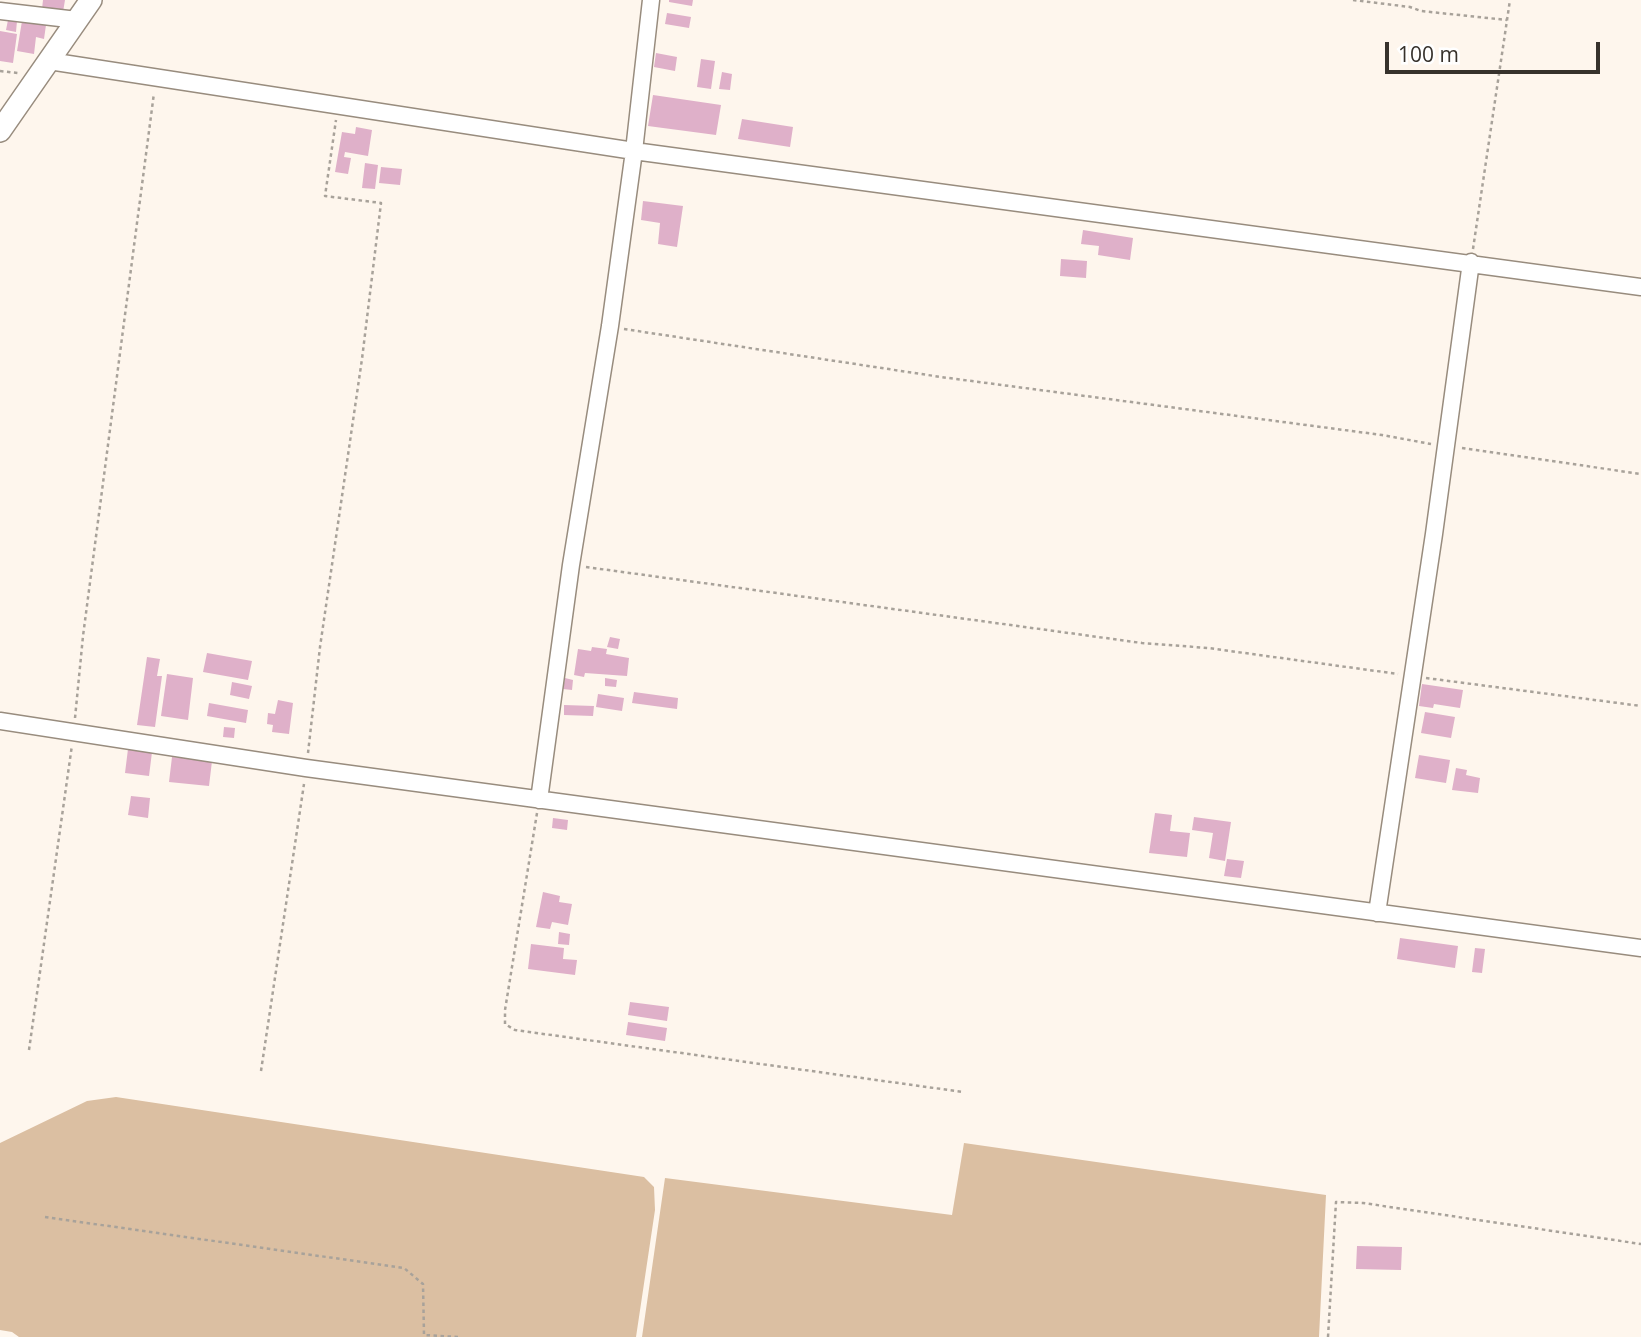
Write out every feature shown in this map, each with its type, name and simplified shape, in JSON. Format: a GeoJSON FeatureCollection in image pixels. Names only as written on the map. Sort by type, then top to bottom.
{"type":"FeatureCollection","features":[{"type":"Feature","properties":{"kind":"main road"},"geometry":{"type":"LineString","coordinates":[[0,131],[91,0]]}},
{"type":"Feature","properties":{"kind":"street"},"geometry":{"type":"LineString","coordinates":[[539,800],[571,565],[610,327],[635,151],[651,0]]}},
{"type":"Feature","properties":{"kind":"street"},"geometry":{"type":"LineString","coordinates":[[0,11],[77,20]]}},
{"type":"Feature","properties":{"kind":"street"},"geometry":{"type":"LineString","coordinates":[[49,61],[635,151],[1641,287]]}},
{"type":"Feature","properties":{"kind":"street"},"geometry":{"type":"LineString","coordinates":[[1377,913],[1471,262]]}},
{"type":"Feature","properties":{"kind":"street"},"geometry":{"type":"LineString","coordinates":[[0,721],[306,768],[1641,948]]}},
{"type":"Feature","properties":{"kind":"path"},"geometry":{"type":"LineString","coordinates":[[1353,0],[1410,6],[1421,11],[1507,20]]}},
{"type":"Feature","properties":{"kind":"path"},"geometry":{"type":"LineString","coordinates":[[1471,262],[1510,0]]}},
{"type":"Feature","properties":{"kind":"path"},"geometry":{"type":"LineString","coordinates":[[29,1050],[74,732],[83,636],[157,76]]}},
{"type":"Feature","properties":{"kind":"path"},"geometry":{"type":"LineString","coordinates":[[261,1071],[306,768],[381,203],[325,196],[338,105]]}},
{"type":"Feature","properties":{"kind":"path"},"geometry":{"type":"LineString","coordinates":[[610,327],[941,377],[1382,435],[1641,474]]}},
{"type":"Feature","properties":{"kind":"path"},"geometry":{"type":"LineString","coordinates":[[571,565],[1142,643],[1208,648],[1641,706]]}},
{"type":"Feature","properties":{"kind":"path"},"geometry":{"type":"LineString","coordinates":[[539,800],[505,1010],[505,1024],[515,1030],[963,1091]]}},
{"type":"Feature","properties":{"kind":"path"},"geometry":{"type":"LineString","coordinates":[[1328,1337],[1336,1202],[1363,1203],[1641,1244]]}},
{"type":"Feature","properties":{"kind":"path"},"geometry":{"type":"LineString","coordinates":[[45,1217],[404,1268],[423,1284],[424,1335],[458,1337]]}},
{"type":"Feature","properties":{"kind":"shaded area"},"geometry":{"type":"Polygon","coordinates":[[[116,1097],[644,1177],[654,1187],[655,1210],[636,1337],[19,1337],[12,1332],[0,1330],[0,1143],[87,1101],[116,1097]]]}},
{"type":"Feature","properties":{"kind":"shaded area"},"geometry":{"type":"Polygon","coordinates":[[[964,1143],[1326,1195],[1319,1337],[642,1337],[665,1178],[952,1215],[964,1143]]]}},
{"type":"Feature","properties":{"kind":"building"},"geometry":{"type":"Polygon","coordinates":[[[43,0],[65,0],[63,12],[42,9],[43,0]]]}},
{"type":"Feature","properties":{"kind":"building"},"geometry":{"type":"Polygon","coordinates":[[[669,0],[693,0],[692,6],[669,0]]]}},
{"type":"Feature","properties":{"kind":"building"},"geometry":{"type":"Polygon","coordinates":[[[667,13],[691,17],[689,28],[665,24],[667,13]]]}},
{"type":"Feature","properties":{"kind":"building"},"geometry":{"type":"Polygon","coordinates":[[[8,20],[17,21],[16,32],[6,30],[8,20]]]}},
{"type":"Feature","properties":{"kind":"building"},"geometry":{"type":"Polygon","coordinates":[[[22,21],[46,25],[44,39],[36,37],[34,54],[17,51],[22,21]]]}},
{"type":"Feature","properties":{"kind":"building"},"geometry":{"type":"Polygon","coordinates":[[[0,31],[17,34],[13,63],[0,61],[0,31]]]}},
{"type":"Feature","properties":{"kind":"building"},"geometry":{"type":"Polygon","coordinates":[[[656,53],[677,57],[675,71],[654,67],[656,53]]]}},
{"type":"Feature","properties":{"kind":"building"},"geometry":{"type":"Polygon","coordinates":[[[701,59],[715,61],[711,89],[697,87],[701,59]]]}},
{"type":"Feature","properties":{"kind":"building"},"geometry":{"type":"Polygon","coordinates":[[[722,72],[732,74],[730,90],[719,89],[722,72]]]}},
{"type":"Feature","properties":{"kind":"building"},"geometry":{"type":"Polygon","coordinates":[[[653,95],[721,105],[716,135],[648,126],[653,95]]]}},
{"type":"Feature","properties":{"kind":"building"},"geometry":{"type":"Polygon","coordinates":[[[742,119],[793,127],[790,147],[738,139],[742,119]]]}},
{"type":"Feature","properties":{"kind":"building"},"geometry":{"type":"Polygon","coordinates":[[[356,127],[372,130],[368,156],[345,152],[344,157],[351,158],[348,174],[335,172],[342,132],[355,134],[356,127]]]}},
{"type":"Feature","properties":{"kind":"building"},"geometry":{"type":"Polygon","coordinates":[[[365,163],[378,165],[375,189],[362,188],[365,163]]]}},
{"type":"Feature","properties":{"kind":"building"},"geometry":{"type":"Polygon","coordinates":[[[381,167],[402,169],[400,185],[379,183],[381,167]]]}},
{"type":"Feature","properties":{"kind":"building"},"geometry":{"type":"Polygon","coordinates":[[[643,201],[683,206],[677,247],[658,244],[660,223],[641,220],[643,201]]]}},
{"type":"Feature","properties":{"kind":"building"},"geometry":{"type":"Polygon","coordinates":[[[1083,230],[1133,238],[1130,260],[1098,255],[1099,246],[1081,244],[1083,230]]]}},
{"type":"Feature","properties":{"kind":"building"},"geometry":{"type":"Polygon","coordinates":[[[1061,259],[1087,261],[1086,278],[1060,276],[1061,259]]]}},
{"type":"Feature","properties":{"kind":"building"},"geometry":{"type":"Polygon","coordinates":[[[610,637],[620,639],[618,649],[607,647],[610,637]]]}},
{"type":"Feature","properties":{"kind":"building"},"geometry":{"type":"Polygon","coordinates":[[[592,647],[607,649],[606,654],[629,658],[627,676],[585,673],[584,677],[574,675],[578,649],[591,651],[592,647]]]}},
{"type":"Feature","properties":{"kind":"building"},"geometry":{"type":"Polygon","coordinates":[[[207,653],[252,661],[248,680],[203,672],[207,653]]]}},
{"type":"Feature","properties":{"kind":"building"},"geometry":{"type":"Polygon","coordinates":[[[147,657],[160,659],[157,676],[162,676],[155,727],[137,725],[147,657]]]}},
{"type":"Feature","properties":{"kind":"building"},"geometry":{"type":"Polygon","coordinates":[[[167,674],[193,678],[188,720],[161,716],[167,674]]]}},
{"type":"Feature","properties":{"kind":"building"},"geometry":{"type":"Polygon","coordinates":[[[565,678],[573,680],[572,690],[563,689],[565,678]]]}},
{"type":"Feature","properties":{"kind":"building"},"geometry":{"type":"Polygon","coordinates":[[[605,678],[617,680],[616,687],[605,686],[605,678]]]}},
{"type":"Feature","properties":{"kind":"building"},"geometry":{"type":"Polygon","coordinates":[[[232,682],[252,686],[249,699],[230,695],[232,682]]]}},
{"type":"Feature","properties":{"kind":"building"},"geometry":{"type":"Polygon","coordinates":[[[1422,684],[1463,690],[1460,708],[1434,704],[1433,708],[1419,706],[1422,684]]]}},
{"type":"Feature","properties":{"kind":"building"},"geometry":{"type":"Polygon","coordinates":[[[634,692],[678,698],[677,709],[632,703],[634,692]]]}},
{"type":"Feature","properties":{"kind":"building"},"geometry":{"type":"Polygon","coordinates":[[[598,694],[624,698],[622,711],[596,707],[598,694]]]}},
{"type":"Feature","properties":{"kind":"building"},"geometry":{"type":"Polygon","coordinates":[[[278,700],[293,703],[289,734],[272,732],[273,725],[267,724],[268,713],[275,714],[278,700]]]}},
{"type":"Feature","properties":{"kind":"building"},"geometry":{"type":"Polygon","coordinates":[[[209,703],[248,710],[246,723],[207,716],[209,703]]]}},
{"type":"Feature","properties":{"kind":"building"},"geometry":{"type":"Polygon","coordinates":[[[564,705],[594,706],[593,716],[564,715],[564,705]]]}},
{"type":"Feature","properties":{"kind":"building"},"geometry":{"type":"Polygon","coordinates":[[[1425,712],[1455,717],[1451,738],[1421,733],[1425,712]]]}},
{"type":"Feature","properties":{"kind":"building"},"geometry":{"type":"Polygon","coordinates":[[[224,727],[235,728],[234,738],[223,737],[224,727]]]}},
{"type":"Feature","properties":{"kind":"building"},"geometry":{"type":"Polygon","coordinates":[[[128,749],[152,752],[149,776],[125,773],[128,749]]]}},
{"type":"Feature","properties":{"kind":"building"},"geometry":{"type":"Polygon","coordinates":[[[1419,755],[1450,760],[1446,783],[1415,778],[1419,755]]]}},
{"type":"Feature","properties":{"kind":"building"},"geometry":{"type":"Polygon","coordinates":[[[172,757],[212,761],[209,786],[169,782],[172,757]]]}},
{"type":"Feature","properties":{"kind":"building"},"geometry":{"type":"Polygon","coordinates":[[[1456,768],[1467,770],[1466,775],[1480,778],[1478,793],[1452,790],[1456,768]]]}},
{"type":"Feature","properties":{"kind":"building"},"geometry":{"type":"Polygon","coordinates":[[[131,796],[150,798],[148,818],[128,815],[131,796]]]}},
{"type":"Feature","properties":{"kind":"building"},"geometry":{"type":"Polygon","coordinates":[[[1155,813],[1172,815],[1170,831],[1190,833],[1187,857],[1149,853],[1155,813]]]}},
{"type":"Feature","properties":{"kind":"building"},"geometry":{"type":"Polygon","coordinates":[[[1194,817],[1231,822],[1225,861],[1209,858],[1213,833],[1192,830],[1194,817]]]}},
{"type":"Feature","properties":{"kind":"building"},"geometry":{"type":"Polygon","coordinates":[[[553,818],[568,820],[567,830],[552,828],[553,818]]]}},
{"type":"Feature","properties":{"kind":"building"},"geometry":{"type":"Polygon","coordinates":[[[1227,859],[1244,861],[1241,878],[1224,876],[1227,859]]]}},
{"type":"Feature","properties":{"kind":"building"},"geometry":{"type":"Polygon","coordinates":[[[543,892],[560,896],[559,902],[572,904],[568,925],[552,922],[550,929],[536,927],[543,892]]]}},
{"type":"Feature","properties":{"kind":"building"},"geometry":{"type":"Polygon","coordinates":[[[559,932],[570,934],[569,945],[558,944],[559,932]]]}},
{"type":"Feature","properties":{"kind":"building"},"geometry":{"type":"Polygon","coordinates":[[[1400,938],[1458,946],[1455,968],[1397,959],[1400,938]]]}},
{"type":"Feature","properties":{"kind":"building"},"geometry":{"type":"Polygon","coordinates":[[[531,944],[564,948],[563,959],[577,960],[575,975],[528,969],[531,944]]]}},
{"type":"Feature","properties":{"kind":"building"},"geometry":{"type":"Polygon","coordinates":[[[1475,948],[1485,949],[1482,973],[1472,972],[1475,948]]]}},
{"type":"Feature","properties":{"kind":"building"},"geometry":{"type":"Polygon","coordinates":[[[630,1002],[669,1007],[667,1021],[628,1015],[630,1002]]]}},
{"type":"Feature","properties":{"kind":"building"},"geometry":{"type":"Polygon","coordinates":[[[628,1022],[667,1028],[665,1041],[626,1035],[628,1022]]]}},
{"type":"Feature","properties":{"kind":"building"},"geometry":{"type":"Polygon","coordinates":[[[1357,1246],[1402,1247],[1401,1270],[1356,1269],[1357,1246]]]}}]}
